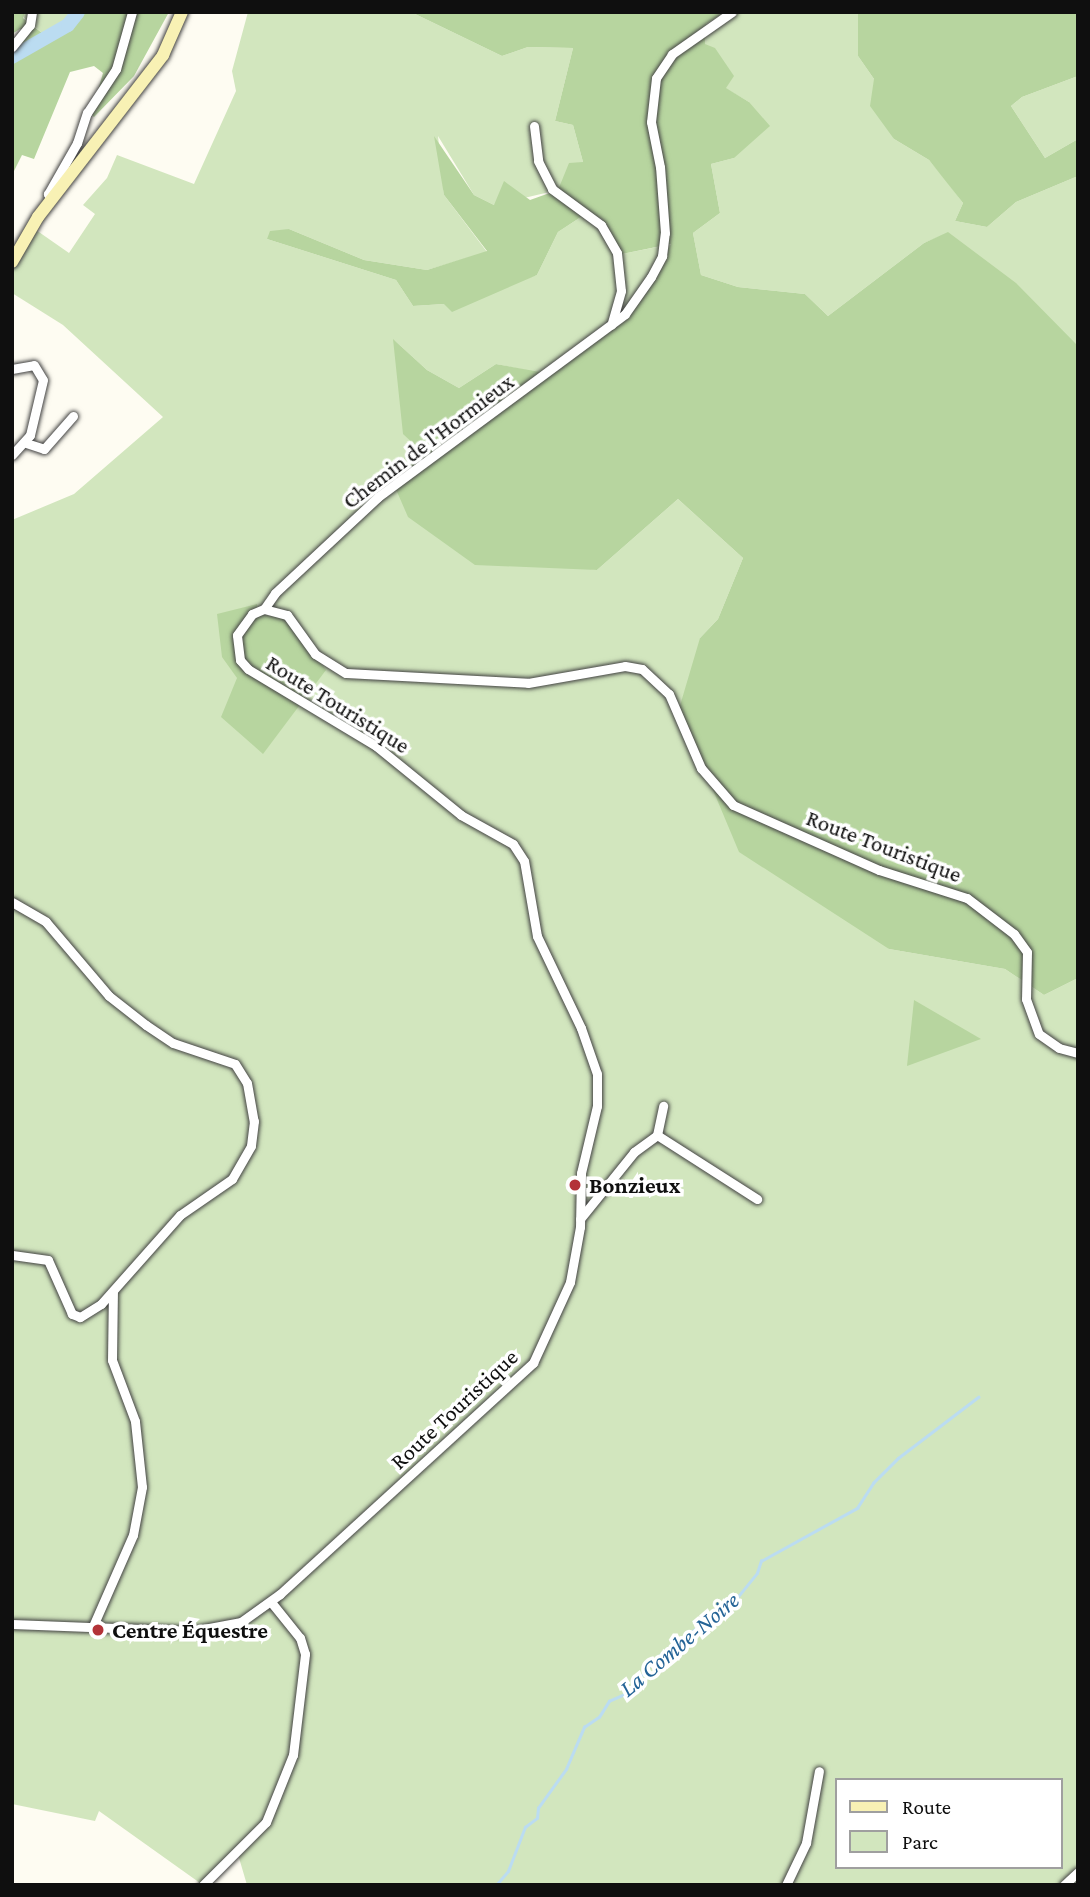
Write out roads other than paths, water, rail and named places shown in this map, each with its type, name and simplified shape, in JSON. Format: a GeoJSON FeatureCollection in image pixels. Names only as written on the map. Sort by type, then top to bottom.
{"type":"FeatureCollection","features":[{"type":"Feature","properties":{"kind":"main road"},"geometry":{"type":"LineString","coordinates":[[12,262],[51,200],[163,55],[182,12]]}},
{"type":"Feature","properties":{"kind":"street"},"geometry":{"type":"LineString","coordinates":[[12,47],[30,25],[33,12]]}},
{"type":"Feature","properties":{"kind":"street"},"geometry":{"type":"LineString","coordinates":[[51,200],[48,194],[77,143],[87,113],[116,69],[132,12]]}},
{"type":"Feature","properties":{"kind":"street","name":"Chemin de l'Hormieux"},"geometry":{"type":"LineString","coordinates":[[264,609],[275,593],[378,497],[611,327],[637,298],[662,256],[665,206],[651,122],[656,78],[672,54],[732,12]]}},
{"type":"Feature","properties":{"kind":"street"},"geometry":{"type":"LineString","coordinates":[[534,126],[538,161],[552,189],[601,225],[617,253],[621,291],[611,327]]}},
{"type":"Feature","properties":{"kind":"street"},"geometry":{"type":"LineString","coordinates":[[12,369],[29,363],[42,375],[26,443],[12,455]]}},
{"type":"Feature","properties":{"kind":"street"},"geometry":{"type":"LineString","coordinates":[[26,443],[44,449],[73,416]]}},
{"type":"Feature","properties":{"kind":"street","name":"Route Touristique"},"geometry":{"type":"LineString","coordinates":[[12,1624],[218,1629],[241,1622],[271,1602],[533,1363],[570,1282],[580,1219],[580,1181],[597,1106],[597,1074],[581,1028],[537,936],[524,861],[513,844],[461,815],[376,746],[248,669],[240,660],[237,635],[252,614],[264,609],[287,615],[315,654],[346,673],[528,683],[625,666],[642,669],[668,694],[701,768],[733,805],[879,870],[967,898],[1014,934],[1027,951],[1026,999],[1039,1034],[1059,1048],[1078,1053]]}},
{"type":"Feature","properties":{"kind":"street"},"geometry":{"type":"LineString","coordinates":[[12,902],[46,922],[108,996],[146,1025],[173,1043],[235,1064],[247,1083],[254,1133],[239,1169],[224,1186],[180,1215],[98,1307],[76,1318],[48,1259],[12,1255]]}},
{"type":"Feature","properties":{"kind":"street"},"geometry":{"type":"LineString","coordinates":[[580,1219],[634,1152],[657,1135],[663,1106]]}},
{"type":"Feature","properties":{"kind":"street"},"geometry":{"type":"LineString","coordinates":[[657,1135],[757,1199]]}},
{"type":"Feature","properties":{"kind":"street"},"geometry":{"type":"LineString","coordinates":[[93,1626],[133,1535],[141,1497],[135,1421],[111,1349],[113,1292]]}},
{"type":"Feature","properties":{"kind":"street"},"geometry":{"type":"LineString","coordinates":[[203,1885],[266,1822],[293,1755],[305,1654],[300,1638],[271,1602]]}},
{"type":"Feature","properties":{"kind":"street"},"geometry":{"type":"LineString","coordinates":[[786,1885],[806,1843],[819,1771]]}},
{"type":"Feature","properties":{"kind":"street"},"geometry":{"type":"LineString","coordinates":[[1064,1885],[1078,1872]]}},
{"type":"Feature","properties":{"kind":"waterway"},"geometry":{"type":"LineString","coordinates":[[12,57],[68,25],[78,12]]}},
{"type":"Feature","properties":{"kind":"waterway","name":"La Combe-Noire"},"geometry":{"type":"LineString","coordinates":[[496,1885],[508,1871],[525,1827],[537,1818],[538,1808],[566,1769],[584,1727],[599,1717],[609,1701],[627,1693],[656,1658],[736,1599],[757,1573],[761,1561],[857,1508],[873,1483],[898,1458],[978,1397]]}},
{"type":"Feature","properties":{"kind":"place","name":"Bonzieux"},"geometry":{"type":"Point","coordinates":[575,1185]}},
{"type":"Feature","properties":{"kind":"place","name":"Centre Équestre"},"geometry":{"type":"Point","coordinates":[98,1630]}}]}
